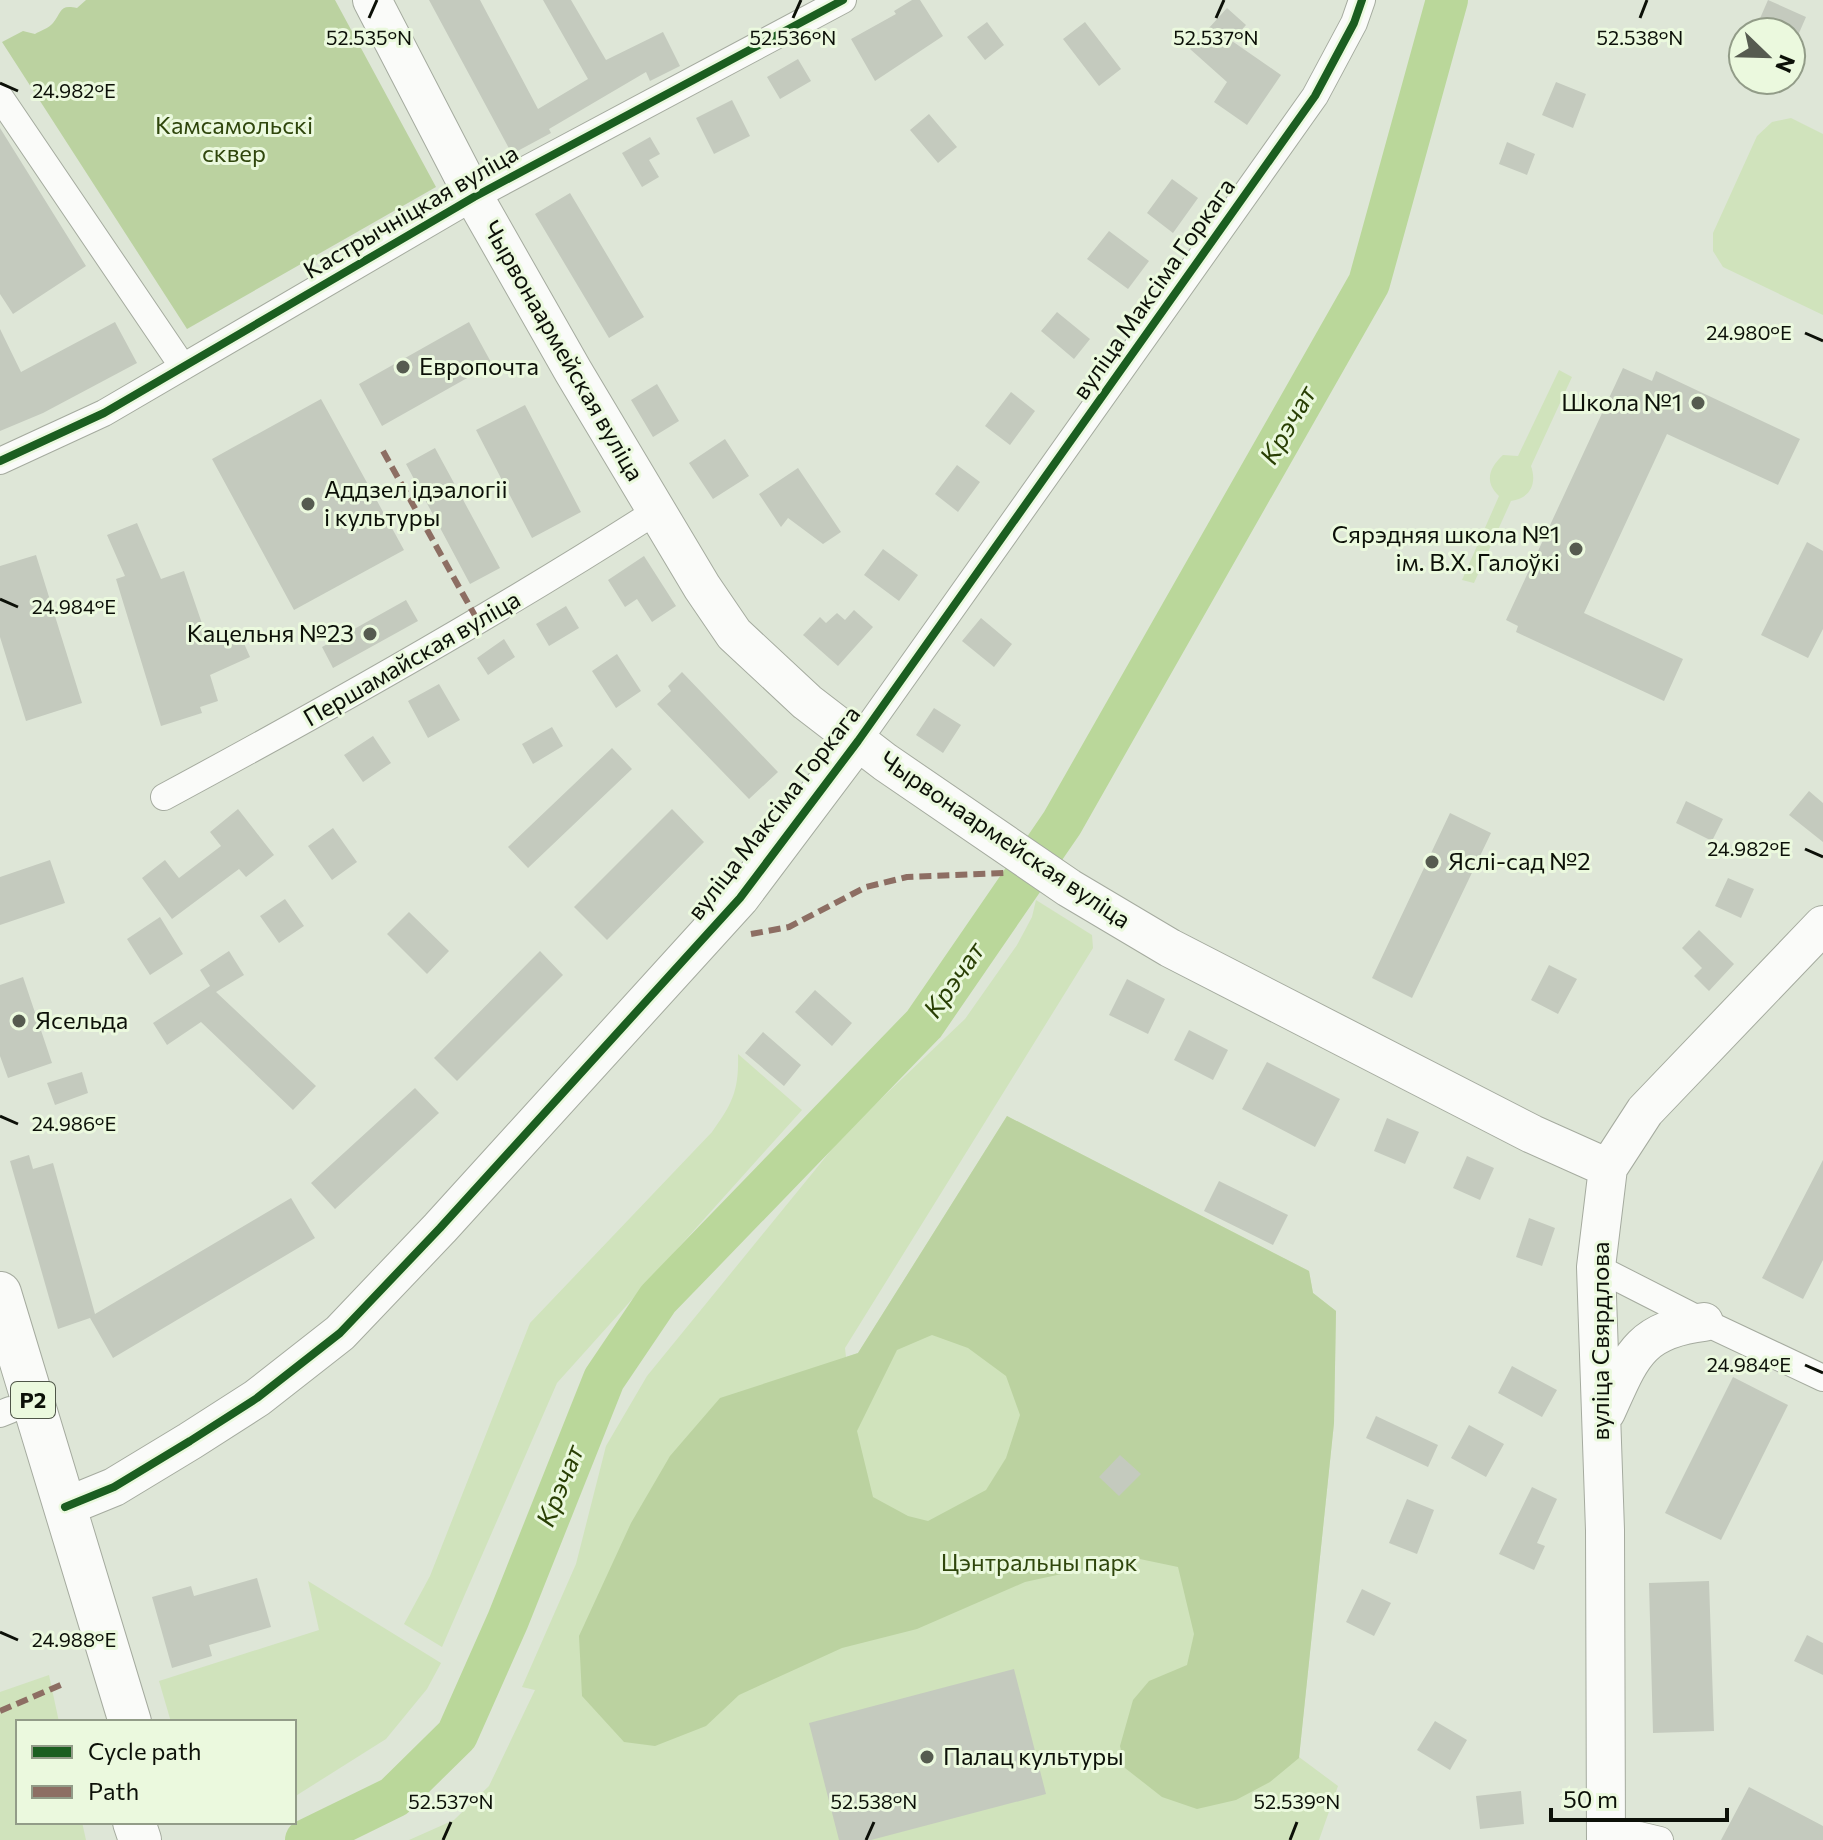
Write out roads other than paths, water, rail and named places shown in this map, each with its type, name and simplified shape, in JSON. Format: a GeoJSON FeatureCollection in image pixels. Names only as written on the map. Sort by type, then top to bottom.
{"type":"FeatureCollection","features":[{"type":"Feature","properties":{"kind":"main road","name":"Чырвонаармейская вуліца"},"geometry":{"type":"LineString","coordinates":[[372,0],[474,197],[655,512],[734,634],[807,702],[858,741],[1069,888],[1170,948],[1302,1017],[1532,1134],[1608,1168]]}},
{"type":"Feature","properties":{"kind":"main road","name":"вуліца Максіма Горкага"},"geometry":{"type":"LineString","coordinates":[[53,1510],[114,1487],[190,1441],[257,1398],[340,1333],[740,898],[858,741]]}},
{"type":"Feature","properties":{"kind":"main road","name":"вуліца Свярдлова"},"geometry":{"type":"LineString","coordinates":[[1606,1837],[1596,1267],[1608,1168],[1645,1111],[1823,925]]}},
{"type":"Feature","properties":{"kind":"main road","name":"Р2"},"geometry":{"type":"LineString","coordinates":[[0,1293],[11,1401],[129,1720]]}},
{"type":"Feature","properties":{"kind":"main road"},"geometry":{"type":"LineString","coordinates":[[1601,1422],[1627,1366],[1646,1340],[1675,1325],[1704,1322]]}},
{"type":"Feature","properties":{"kind":"main road","name":"Р2"},"geometry":{"type":"LineString","coordinates":[[53,1510],[104,1720]]}},
{"type":"Feature","properties":{"kind":"street","name":"Кастрычніцкая вуліца"},"geometry":{"type":"LineString","coordinates":[[0,461],[104,413],[474,197],[843,0]]}},
{"type":"Feature","properties":{"kind":"street","name":"вуліца Максіма Горкага"},"geometry":{"type":"LineString","coordinates":[[858,741],[1315,96],[1354,23],[1362,0]]}},
{"type":"Feature","properties":{"kind":"street"},"geometry":{"type":"LineString","coordinates":[[0,97],[183,367]]}},
{"type":"Feature","properties":{"kind":"street","name":"Першамайская вуліца"},"geometry":{"type":"LineString","coordinates":[[164,797],[331,707],[655,512]]}},
{"type":"Feature","properties":{"kind":"street"},"geometry":{"type":"LineString","coordinates":[[1596,1267],[1823,1378]]}},
{"type":"Feature","properties":{"kind":"street"},"geometry":{"type":"LineString","coordinates":[[1606,1837],[1639,1835],[1660,1840]]}},
{"type":"Feature","properties":{"kind":"waterway","name":"Крэчат"},"geometry":{"type":"LineString","coordinates":[[306,1840],[394,1797],[457,1735],[508,1620],[604,1379],[658,1299],[924,1024],[1062,823],[1369,283],[1447,0]]}},
{"type":"Feature","properties":{"kind":"place","name":"Европочта"},"geometry":{"type":"Point","coordinates":[403,367]}},
{"type":"Feature","properties":{"kind":"place","name":"Школа №1"},"geometry":{"type":"Point","coordinates":[1698,403]}},
{"type":"Feature","properties":{"kind":"place","name":"Аддзел ідэалогіі і культуры"},"geometry":{"type":"Point","coordinates":[308,504]}},
{"type":"Feature","properties":{"kind":"place","name":"Сярэдняя школа №1 ім. В.Х. Галоўкі"},"geometry":{"type":"Point","coordinates":[1576,549]}},
{"type":"Feature","properties":{"kind":"place","name":"Кацельня №23"},"geometry":{"type":"Point","coordinates":[370,634]}},
{"type":"Feature","properties":{"kind":"place","name":"Яслі-сад №2"},"geometry":{"type":"Point","coordinates":[1432,862]}},
{"type":"Feature","properties":{"kind":"place","name":"Ясельда"},"geometry":{"type":"Point","coordinates":[19,1021]}},
{"type":"Feature","properties":{"kind":"place","name":"Палац культуры"},"geometry":{"type":"Point","coordinates":[927,1757]}},
{"type":"Feature","properties":{"kind":"park label","name":"Камсамольскі сквер"},"geometry":{"type":"Point","coordinates":[234,140]}},
{"type":"Feature","properties":{"kind":"park label","name":"Цэнтральны парк"},"geometry":{"type":"Point","coordinates":[1039,1563]}}]}
